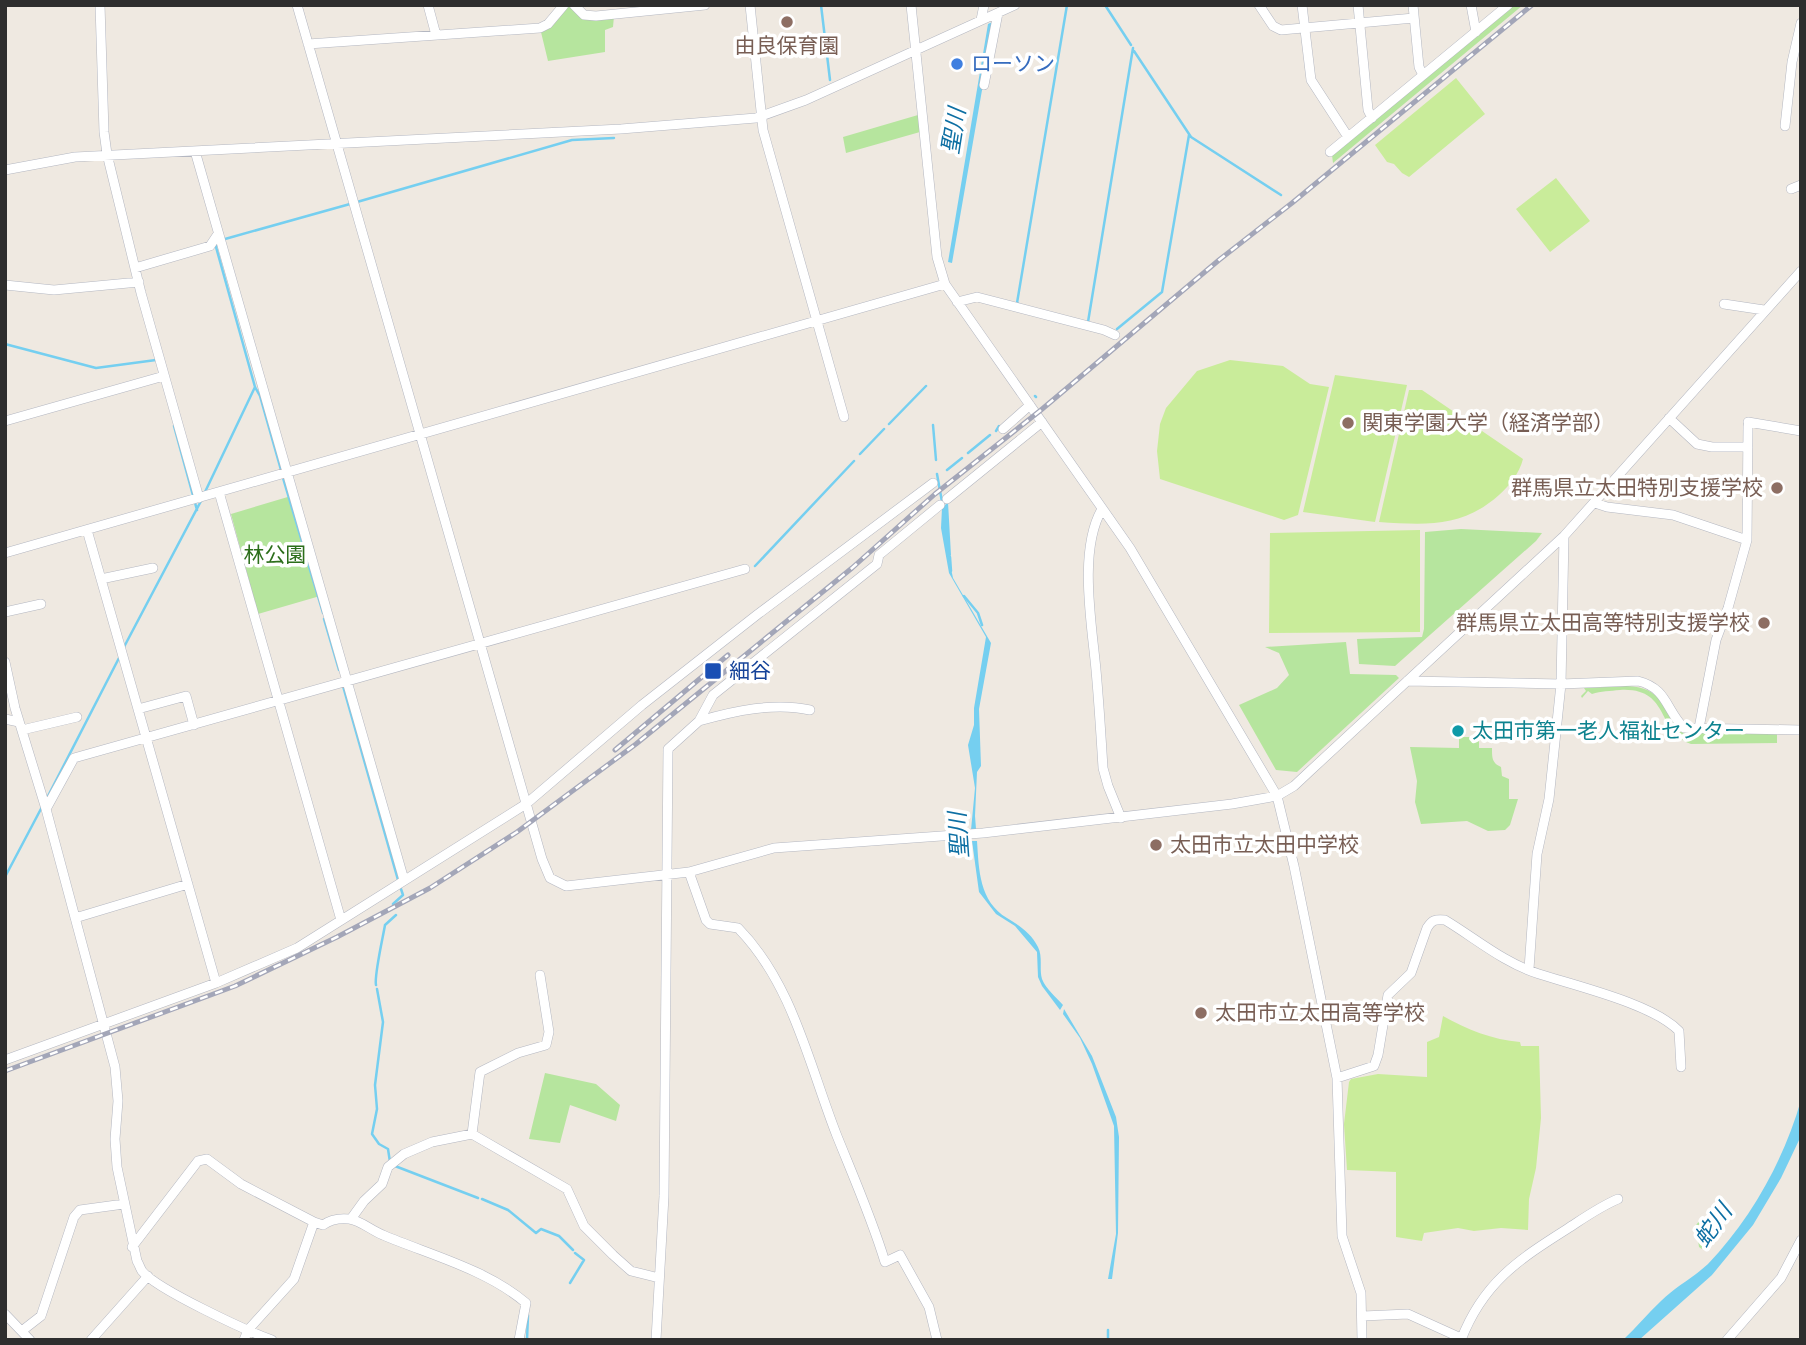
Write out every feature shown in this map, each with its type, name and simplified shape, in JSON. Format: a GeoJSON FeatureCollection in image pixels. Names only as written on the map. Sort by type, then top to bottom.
{"type":"FeatureCollection","features":[{"type":"Feature","properties":{"kind":"street"},"geometry":{"type":"LineString","coordinates":[[100,5],[103,119],[107,155],[135,268],[199,498]]}},
{"type":"Feature","properties":{"kind":"street"},"geometry":{"type":"LineString","coordinates":[[297,5],[526,804],[550,878],[566,886],[689,872],[774,848],[983,833],[1122,818],[1277,796],[1310,771],[1564,536],[1801,271]]}},
{"type":"Feature","properties":{"kind":"street"},"geometry":{"type":"LineString","coordinates":[[428,5],[436,35]]}},
{"type":"Feature","properties":{"kind":"street"},"geometry":{"type":"LineString","coordinates":[[309,44],[541,28],[548,24],[564,5]]}},
{"type":"Feature","properties":{"kind":"street"},"geometry":{"type":"LineString","coordinates":[[574,5],[584,15],[596,16],[705,5]]}},
{"type":"Feature","properties":{"kind":"street"},"geometry":{"type":"LineString","coordinates":[[750,5],[763,130],[844,417]]}},
{"type":"Feature","properties":{"kind":"street"},"geometry":{"type":"LineString","coordinates":[[911,5],[937,257],[945,284],[1164,603],[1277,796],[1337,1078],[1342,1236],[1361,1293],[1362,1340]]}},
{"type":"Feature","properties":{"kind":"street"},"geometry":{"type":"LineString","coordinates":[[984,5],[990,16],[984,85]]}},
{"type":"Feature","properties":{"kind":"street"},"geometry":{"type":"LineString","coordinates":[[5,170],[75,157],[621,129],[762,117],[806,100],[1015,5]]}},
{"type":"Feature","properties":{"kind":"street"},"geometry":{"type":"LineString","coordinates":[[1259,5],[1276,29],[1304,29],[1414,18]]}},
{"type":"Feature","properties":{"kind":"street"},"geometry":{"type":"LineString","coordinates":[[1302,5],[1311,80],[1348,137]]}},
{"type":"Feature","properties":{"kind":"street"},"geometry":{"type":"LineString","coordinates":[[1358,5],[1368,110],[1372,118]]}},
{"type":"Feature","properties":{"kind":"street"},"geometry":{"type":"LineString","coordinates":[[1413,5],[1419,67],[1423,75]]}},
{"type":"Feature","properties":{"kind":"street"},"geometry":{"type":"LineString","coordinates":[[1471,5],[1472,25],[1476,32]]}},
{"type":"Feature","properties":{"kind":"street"},"geometry":{"type":"LineString","coordinates":[[1330,152],[1508,5]]}},
{"type":"Feature","properties":{"kind":"street"},"geometry":{"type":"LineString","coordinates":[[1785,126],[1792,62],[1801,23]]}},
{"type":"Feature","properties":{"kind":"street"},"geometry":{"type":"LineString","coordinates":[[195,151],[404,880]]}},
{"type":"Feature","properties":{"kind":"street"},"geometry":{"type":"LineString","coordinates":[[1791,188],[1801,185]]}},
{"type":"Feature","properties":{"kind":"street"},"geometry":{"type":"LineString","coordinates":[[135,268],[210,246],[218,234]]}},
{"type":"Feature","properties":{"kind":"street"},"geometry":{"type":"LineString","coordinates":[[5,285],[54,290],[139,282]]}},
{"type":"Feature","properties":{"kind":"street"},"geometry":{"type":"LineString","coordinates":[[5,553],[945,284]]}},
{"type":"Feature","properties":{"kind":"street"},"geometry":{"type":"LineString","coordinates":[[957,302],[977,297],[1115,335]]}},
{"type":"Feature","properties":{"kind":"street"},"geometry":{"type":"LineString","coordinates":[[1724,304],[1764,310]]}},
{"type":"Feature","properties":{"kind":"street"},"geometry":{"type":"LineString","coordinates":[[5,421],[164,376]]}},
{"type":"Feature","properties":{"kind":"street"},"geometry":{"type":"LineString","coordinates":[[1003,429],[1030,405]]}},
{"type":"Feature","properties":{"kind":"street"},"geometry":{"type":"LineString","coordinates":[[1669,418],[1697,443],[1713,447],[1748,447]]}},
{"type":"Feature","properties":{"kind":"street"},"geometry":{"type":"LineString","coordinates":[[656,1340],[664,1196],[668,749],[699,721],[713,695],[877,564],[879,555],[1042,422]]}},
{"type":"Feature","properties":{"kind":"street"},"geometry":{"type":"LineString","coordinates":[[1699,728],[1716,640],[1747,540],[1748,424],[1801,431]]}},
{"type":"Feature","properties":{"kind":"street"},"geometry":{"type":"LineString","coordinates":[[5,1060],[216,983],[297,948],[526,804],[642,705],[758,614],[933,484]]}},
{"type":"Feature","properties":{"kind":"street"},"geometry":{"type":"LineString","coordinates":[[219,492],[341,920]]}},
{"type":"Feature","properties":{"kind":"street"},"geometry":{"type":"LineString","coordinates":[[1595,503],[1607,507],[1672,515],[1747,540]]}},
{"type":"Feature","properties":{"kind":"street"},"geometry":{"type":"LineString","coordinates":[[1102,509],[1096,523],[1088,568],[1089,599],[1103,768],[1122,818]]}},
{"type":"Feature","properties":{"kind":"street"},"geometry":{"type":"LineString","coordinates":[[87,530],[216,983]]}},
{"type":"Feature","properties":{"kind":"street"},"geometry":{"type":"LineString","coordinates":[[1529,969],[1537,855],[1549,799],[1560,700],[1564,536]]}},
{"type":"Feature","properties":{"kind":"street"},"geometry":{"type":"LineString","coordinates":[[101,579],[153,568]]}},
{"type":"Feature","properties":{"kind":"street"},"geometry":{"type":"LineString","coordinates":[[46,809],[74,758],[745,569]]}},
{"type":"Feature","properties":{"kind":"street"},"geometry":{"type":"LineString","coordinates":[[5,612],[41,604]]}},
{"type":"Feature","properties":{"kind":"street"},"geometry":{"type":"LineString","coordinates":[[5,662],[114,1067],[118,1101],[115,1139],[117,1167],[132,1247],[143,1272],[161,1286],[272,1340]]}},
{"type":"Feature","properties":{"kind":"street"},"geometry":{"type":"LineString","coordinates":[[1407,681],[1561,684],[1638,681],[1650,684],[1662,695],[1684,728],[1801,730]]}},
{"type":"Feature","properties":{"kind":"street"},"geometry":{"type":"LineString","coordinates":[[138,709],[186,696],[194,725]]}},
{"type":"Feature","properties":{"kind":"street"},"geometry":{"type":"LineString","coordinates":[[699,721],[735,711],[796,706],[810,709]]}},
{"type":"Feature","properties":{"kind":"street"},"geometry":{"type":"LineString","coordinates":[[5,719],[21,726],[77,717]]}},
{"type":"Feature","properties":{"kind":"street"},"geometry":{"type":"LineString","coordinates":[[689,872],[706,920],[710,924],[738,928],[765,960],[806,1049],[874,1226],[885,1262],[900,1255],[929,1307],[937,1340]]}},
{"type":"Feature","properties":{"kind":"street"},"geometry":{"type":"LineString","coordinates":[[75,918],[188,884]]}},
{"type":"Feature","properties":{"kind":"street"},"geometry":{"type":"LineString","coordinates":[[1337,1078],[1374,1066],[1388,995],[1411,974],[1431,921],[1445,920],[1494,953],[1537,974],[1585,987],[1668,1020],[1679,1031],[1681,1067]]}},
{"type":"Feature","properties":{"kind":"street"},"geometry":{"type":"LineString","coordinates":[[472,1134],[480,1072],[517,1053],[546,1045],[549,1032],[540,975]]}},
{"type":"Feature","properties":{"kind":"street"},"geometry":{"type":"LineString","coordinates":[[351,1219],[364,1201],[383,1184],[388,1167],[404,1154],[432,1142],[472,1134],[567,1189],[584,1226],[613,1255],[631,1271],[659,1278]]}},
{"type":"Feature","properties":{"kind":"street"},"geometry":{"type":"LineString","coordinates":[[132,1247],[198,1161],[207,1159],[241,1184],[314,1222],[323,1225],[330,1220],[351,1219],[381,1234],[458,1264],[514,1293],[526,1303],[519,1340]]}},
{"type":"Feature","properties":{"kind":"street"},"geometry":{"type":"LineString","coordinates":[[1363,1316],[1408,1314],[1461,1339],[1473,1312],[1512,1264],[1590,1213],[1618,1199]]}},
{"type":"Feature","properties":{"kind":"street"},"geometry":{"type":"LineString","coordinates":[[23,1330],[41,1316],[74,1217],[80,1210],[124,1203]]}},
{"type":"Feature","properties":{"kind":"street"},"geometry":{"type":"LineString","coordinates":[[244,1340],[248,1330],[294,1279],[314,1222]]}},
{"type":"Feature","properties":{"kind":"street"},"geometry":{"type":"LineString","coordinates":[[1727,1340],[1781,1278],[1801,1240]]}},
{"type":"Feature","properties":{"kind":"street"},"geometry":{"type":"LineString","coordinates":[[91,1340],[148,1276]]}},
{"type":"Feature","properties":{"kind":"street"},"geometry":{"type":"LineString","coordinates":[[5,1314],[30,1340]]}},
{"type":"Feature","properties":{"kind":"green space"},"geometry":{"type":"Polygon","coordinates":[[[1514,5],[1523,5],[1333,163],[1332,155],[1514,5]]]}},
{"type":"Feature","properties":{"kind":"green space"},"geometry":{"type":"Polygon","coordinates":[[[572,6],[584,15],[614,16],[613,27],[605,30],[605,52],[548,61],[540,28],[562,8],[572,6]]]}},
{"type":"Feature","properties":{"kind":"green space"},"geometry":{"type":"Polygon","coordinates":[[[1456,78],[1485,114],[1409,177],[1394,164],[1387,162],[1375,145],[1456,78]]]}},
{"type":"Feature","properties":{"kind":"green space"},"geometry":{"type":"Polygon","coordinates":[[[918,115],[920,132],[846,153],[843,137],[918,115]]]}},
{"type":"Feature","properties":{"kind":"green space"},"geometry":{"type":"Polygon","coordinates":[[[1556,178],[1590,221],[1550,252],[1516,209],[1556,178]]]}},
{"type":"Feature","properties":{"kind":"green space"},"geometry":{"type":"Polygon","coordinates":[[[1230,360],[1283,366],[1310,384],[1329,387],[1298,515],[1284,520],[1160,479],[1157,451],[1160,424],[1166,408],[1197,371],[1230,360]]]}},
{"type":"Feature","properties":{"kind":"green space"},"geometry":{"type":"Polygon","coordinates":[[[1335,375],[1407,385],[1375,522],[1303,512],[1335,375]]]}},
{"type":"Feature","properties":{"kind":"green space"},"geometry":{"type":"Polygon","coordinates":[[[1409,390],[1422,390],[1523,459],[1510,483],[1485,506],[1471,514],[1443,522],[1379,522],[1409,390]]]}},
{"type":"Feature","properties":{"kind":"green space","name":"林公園"},"geometry":{"type":"Polygon","coordinates":[[[291,496],[320,596],[258,614],[231,514],[291,496]]]}},
{"type":"Feature","properties":{"kind":"green space"},"geometry":{"type":"Polygon","coordinates":[[[1461,529],[1542,533],[1395,666],[1359,664],[1357,639],[1422,637],[1425,532],[1461,529]]]}},
{"type":"Feature","properties":{"kind":"green space"},"geometry":{"type":"Polygon","coordinates":[[[1420,530],[1420,632],[1269,633],[1270,533],[1420,530]]]}},
{"type":"Feature","properties":{"kind":"green space"},"geometry":{"type":"Polygon","coordinates":[[[1346,642],[1350,674],[1396,675],[1399,678],[1297,772],[1276,770],[1239,705],[1277,688],[1289,675],[1279,653],[1265,647],[1346,642]]]}},
{"type":"Feature","properties":{"kind":"green space"},"geometry":{"type":"Polygon","coordinates":[[[1638,687],[1654,694],[1680,732],[1777,733],[1777,743],[1691,744],[1672,730],[1656,703],[1648,696],[1636,691],[1620,690],[1592,694],[1588,691],[1582,698],[1581,696],[1586,691],[1584,688],[1638,687]]]}},
{"type":"Feature","properties":{"kind":"green space"},"geometry":{"type":"Polygon","coordinates":[[[1459,737],[1479,737],[1479,748],[1492,748],[1494,762],[1501,767],[1502,776],[1509,779],[1509,799],[1518,799],[1510,825],[1505,830],[1488,831],[1467,821],[1421,824],[1415,802],[1417,781],[1410,747],[1459,748],[1459,737]]]}},
{"type":"Feature","properties":{"kind":"green space"},"geometry":{"type":"Polygon","coordinates":[[[1443,1016],[1490,1036],[1520,1042],[1521,1046],[1539,1046],[1541,1118],[1536,1168],[1529,1199],[1528,1230],[1501,1228],[1474,1231],[1458,1228],[1424,1233],[1422,1241],[1396,1237],[1396,1172],[1347,1170],[1344,1124],[1349,1082],[1351,1079],[1378,1074],[1427,1077],[1427,1042],[1439,1037],[1443,1016]]]}},
{"type":"Feature","properties":{"kind":"green space"},"geometry":{"type":"Polygon","coordinates":[[[545,1073],[596,1084],[620,1105],[616,1121],[570,1105],[560,1143],[529,1139],[545,1073]]]}},
{"type":"Feature","properties":{"kind":"green space"},"geometry":{"type":"Polygon","coordinates":[[[1702,1218],[1727,1219],[1702,1249],[1699,1247],[1696,1225],[1702,1218]]]}},
{"type":"Feature","properties":{"kind":"water"},"geometry":{"type":"Polygon","coordinates":[[[994,21],[952,263],[948,262],[988,24],[994,21]]]}},
{"type":"Feature","properties":{"kind":"water"},"geometry":{"type":"Polygon","coordinates":[[[948,502],[949,559],[953,578],[991,643],[979,709],[981,766],[977,772],[976,829],[971,830],[975,788],[968,745],[974,725],[974,708],[986,637],[949,573],[941,528],[942,508],[948,502]]]}},
{"type":"Feature","properties":{"kind":"water"},"geometry":{"type":"Polygon","coordinates":[[[972,841],[977,841],[980,874],[986,894],[998,911],[1025,930],[1035,942],[1040,955],[1042,979],[1063,1005],[1060,1010],[1038,977],[1037,952],[1015,926],[996,914],[979,892],[972,841]]]}},
{"type":"Feature","properties":{"kind":"water"},"geometry":{"type":"Polygon","coordinates":[[[1064,1009],[1092,1056],[1116,1117],[1119,1137],[1118,1233],[1112,1279],[1108,1279],[1116,1234],[1114,1126],[1092,1064],[1080,1038],[1063,1014],[1064,1009]]]}},
{"type":"Feature","properties":{"kind":"water"},"geometry":{"type":"Polygon","coordinates":[[[1801,1100],[1801,1136],[1781,1178],[1753,1225],[1712,1275],[1639,1340],[1623,1340],[1666,1296],[1708,1264],[1738,1228],[1775,1166],[1801,1100]]]}},
{"type":"Feature","properties":{"kind":"waterway"},"geometry":{"type":"LineString","coordinates":[[821,5],[830,80]]}},
{"type":"Feature","properties":{"kind":"waterway"},"geometry":{"type":"LineString","coordinates":[[1019,304],[1017,303],[1067,5]]}},
{"type":"Feature","properties":{"kind":"waterway"},"geometry":{"type":"LineString","coordinates":[[1105,5],[1131,45]]}},
{"type":"Feature","properties":{"kind":"waterway"},"geometry":{"type":"LineString","coordinates":[[1088,322],[1133,48]]}},
{"type":"Feature","properties":{"kind":"waterway"},"geometry":{"type":"LineString","coordinates":[[1134,51],[1191,137],[1281,195]]}},
{"type":"Feature","properties":{"kind":"waterway"},"geometry":{"type":"LineString","coordinates":[[1117,329],[1162,292],[1189,135]]}},
{"type":"Feature","properties":{"kind":"waterway"},"geometry":{"type":"LineString","coordinates":[[357,202],[572,140],[614,138]]}},
{"type":"Feature","properties":{"kind":"waterway"},"geometry":{"type":"LineString","coordinates":[[205,492],[255,387],[216,247],[225,239],[350,204]]}},
{"type":"Feature","properties":{"kind":"waterway"},"geometry":{"type":"LineString","coordinates":[[5,344],[96,368],[156,360]]}},
{"type":"Feature","properties":{"kind":"waterway"},"geometry":{"type":"LineString","coordinates":[[889,424],[926,386]]}},
{"type":"Feature","properties":{"kind":"waterway"},"geometry":{"type":"LineString","coordinates":[[255,387],[281,470]]}},
{"type":"Feature","properties":{"kind":"waterway","name":"聖川"},"geometry":{"type":"LineString","coordinates":[[933,425],[936,460]]}},
{"type":"Feature","properties":{"kind":"waterway"},"geometry":{"type":"LineString","coordinates":[[174,426],[197,510]]}},
{"type":"Feature","properties":{"kind":"waterway"},"geometry":{"type":"LineString","coordinates":[[996,431],[999,426]]}},
{"type":"Feature","properties":{"kind":"waterway"},"geometry":{"type":"LineString","coordinates":[[860,454],[884,429]]}},
{"type":"Feature","properties":{"kind":"waterway"},"geometry":{"type":"LineString","coordinates":[[968,453],[990,435]]}},
{"type":"Feature","properties":{"kind":"waterway"},"geometry":{"type":"LineString","coordinates":[[947,470],[962,458]]}},
{"type":"Feature","properties":{"kind":"waterway"},"geometry":{"type":"LineString","coordinates":[[755,566],[854,461]]}},
{"type":"Feature","properties":{"kind":"waterway","name":"聖川"},"geometry":{"type":"LineString","coordinates":[[937,474],[942,502]]}},
{"type":"Feature","properties":{"kind":"waterway"},"geometry":{"type":"LineString","coordinates":[[283,478],[306,555]]}},
{"type":"Feature","properties":{"kind":"waterway"},"geometry":{"type":"LineString","coordinates":[[124,647],[201,501]]}},
{"type":"Feature","properties":{"kind":"waterway","name":"聖川"},"geometry":{"type":"LineString","coordinates":[[950,557],[951,571]]}},
{"type":"Feature","properties":{"kind":"waterway"},"geometry":{"type":"LineString","coordinates":[[307,560],[323,613]]}},
{"type":"Feature","properties":{"kind":"waterway","name":"聖川"},"geometry":{"type":"LineString","coordinates":[[964,596],[978,613],[982,625]]}},
{"type":"Feature","properties":{"kind":"waterway"},"geometry":{"type":"LineString","coordinates":[[324,619],[339,670]]}},
{"type":"Feature","properties":{"kind":"waterway"},"geometry":{"type":"LineString","coordinates":[[46,800],[120,656]]}},
{"type":"Feature","properties":{"kind":"waterway"},"geometry":{"type":"LineString","coordinates":[[343,686],[398,880]]}},
{"type":"Feature","properties":{"kind":"waterway"},"geometry":{"type":"LineString","coordinates":[[5,877],[43,805]]}},
{"type":"Feature","properties":{"kind":"waterway"},"geometry":{"type":"LineString","coordinates":[[393,904],[403,895],[401,889]]}},
{"type":"Feature","properties":{"kind":"waterway"},"geometry":{"type":"LineString","coordinates":[[376,985],[385,925],[396,915]]}},
{"type":"Feature","properties":{"kind":"waterway"},"geometry":{"type":"LineString","coordinates":[[377,989],[383,1022],[375,1085],[377,1109],[372,1134],[379,1144],[388,1149],[390,1162]]}},
{"type":"Feature","properties":{"kind":"waterway"},"geometry":{"type":"LineString","coordinates":[[395,1166],[478,1198]]}},
{"type":"Feature","properties":{"kind":"waterway"},"geometry":{"type":"LineString","coordinates":[[482,1199],[508,1210],[536,1233],[541,1229],[559,1236],[573,1250]]}},
{"type":"Feature","properties":{"kind":"waterway"},"geometry":{"type":"LineString","coordinates":[[570,1283],[584,1260],[575,1253]]}},
{"type":"Feature","properties":{"kind":"waterway"},"geometry":{"type":"LineString","coordinates":[[527,1340],[528,1315]]}},
{"type":"Feature","properties":{"kind":"waterway","name":"聖川"},"geometry":{"type":"LineString","coordinates":[[1108,1330],[1108,1340]]}},
{"type":"Feature","properties":{"kind":"railway"},"geometry":{"type":"LineString","coordinates":[[5,1071],[235,986],[430,888],[517,832],[636,744],[852,568],[935,494],[1041,410],[1219,260],[1532,5]]}},
{"type":"Feature","properties":{"kind":"railway"},"geometry":{"type":"LineString","coordinates":[[615,750],[728,655]]}},
{"type":"Feature","properties":{"kind":"place","name":"由良保育園"},"geometry":{"type":"Point","coordinates":[787,22]}},
{"type":"Feature","properties":{"kind":"place","name":"ローソン"},"geometry":{"type":"Point","coordinates":[957,64]}},
{"type":"Feature","properties":{"kind":"place","name":"関東学園大学（経済学部）"},"geometry":{"type":"Point","coordinates":[1348,423]}},
{"type":"Feature","properties":{"kind":"place","name":"群馬県立太田特別支援学校"},"geometry":{"type":"Point","coordinates":[1777,488]}},
{"type":"Feature","properties":{"kind":"place","name":"群馬県立太田高等特別支援学校"},"geometry":{"type":"Point","coordinates":[1764,623]}},
{"type":"Feature","properties":{"kind":"place","name":"細谷"},"geometry":{"type":"Point","coordinates":[713,671]}},
{"type":"Feature","properties":{"kind":"place","name":"太田市第一老人福祉センター"},"geometry":{"type":"Point","coordinates":[1458,731]}},
{"type":"Feature","properties":{"kind":"place","name":"太田市立太田中学校"},"geometry":{"type":"Point","coordinates":[1156,845]}},
{"type":"Feature","properties":{"kind":"place","name":"太田市立太田高等学校"},"geometry":{"type":"Point","coordinates":[1201,1013]}},
{"type":"Feature","properties":{"kind":"water label","name":"蛇川"},"geometry":{"type":"Point","coordinates":[1714,1226]}}]}
